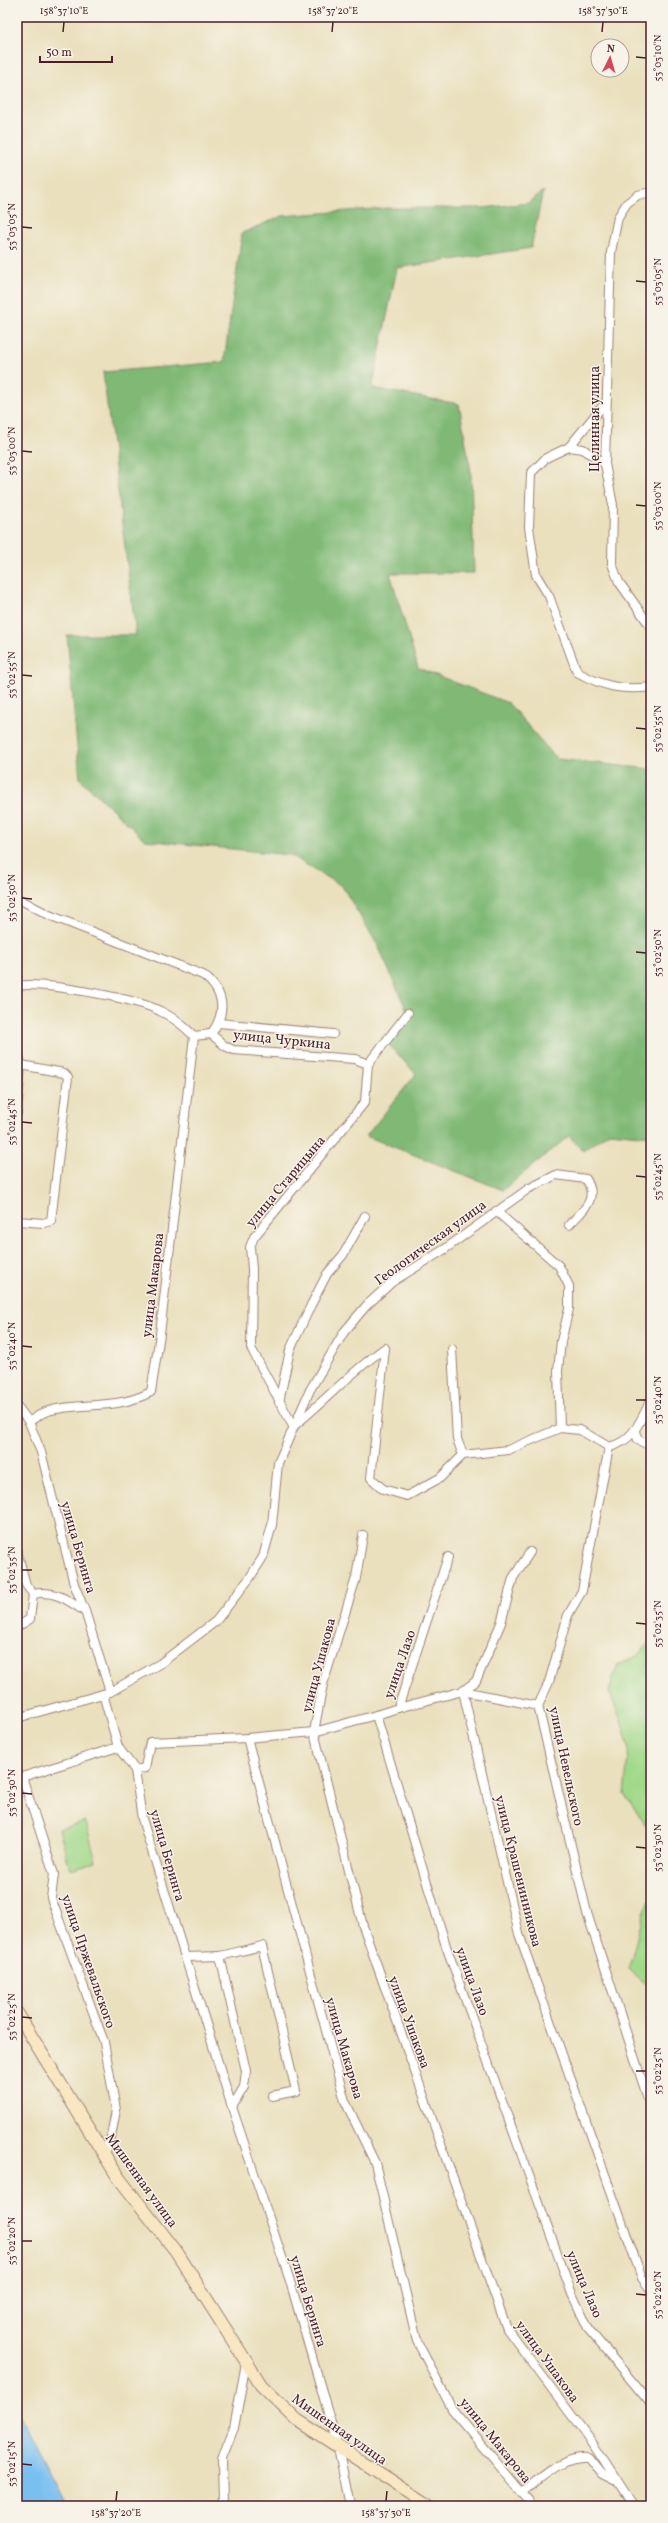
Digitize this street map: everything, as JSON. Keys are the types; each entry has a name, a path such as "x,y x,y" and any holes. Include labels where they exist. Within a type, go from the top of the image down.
{"main road":[{"name":"Мишенная улица","path":"17,2013 118,2177 176,2251 261,2385 284,2409 338,2447 430,2506"}],"street":[{"name":"Целинная улица","path":"651,192 638,195 627,202 618,217 611,252 605,464 613,505 612,564 619,582 651,627"},
{"path":"606,402 599,407 579,437 569,447 546,458 531,473 529,527 536,575 549,596 576,672 609,687 631,689 651,687"},
{"path":"569,447 583,449 596,455 605,464"},
{"path":"17,898 49,915 204,975 216,985 222,1007 219,1023 212,1034 194,1036 181,1024 159,1010 126,1000 46,986 17,986"},
{"path":"368,1064 408,1013"},
{"path":"219,1023 333,1034"},
{"name":"улица Чуркина","path":"212,1034 225,1046 233,1050 355,1059 368,1064"},
{"name":"улица Макарова","path":"29,1422 47,1411 112,1405 138,1398 151,1392 160,1334 194,1036"},
{"path":"17,1048 21,1065 17,1113"},
{"name":"улица Старицына","path":"292,1426 251,1348 252,1269 250,1248 254,1237 365,1102 368,1064"},
{"path":"17,1220 42,1223 52,1221 68,1077 64,1073 21,1065"},
{"name":"Геологическая улица","path":"17,1718 107,1693 161,1663 216,1622 249,1579 263,1557 272,1525 278,1463 292,1426 310,1390 344,1332 366,1306 392,1282 445,1249 528,1189 556,1175 586,1179 592,1188 592,1198 569,1225"},
{"path":"496,1211 559,1266 569,1286 569,1310 561,1341 558,1371 560,1428"},
{"path":"279,1402 290,1350 327,1274 343,1256 364,1216"},
{"path":"292,1426 324,1402 361,1365 385,1348 371,1478 383,1489 407,1496 440,1478 463,1455 508,1450 560,1428 580,1430 609,1447 621,1445 635,1431 651,1400"},
{"path":"452,1349 457,1439 463,1455"},
{"path":"17,1406 29,1422"},
{"name":"улица Беринга","path":"29,1422 41,1452 49,1489 74,1584 85,1611 107,1693 118,1747 135,1770 142,1819 187,1957 232,2107 290,2281 338,2447 350,2506"},
{"path":"635,1431 638,1440 651,1446"},
{"name":"улица Невельского","path":"609,1447 582,1591 568,1615 549,1682 538,1706 587,1913 651,2108"},
{"name":"улица Ушакова","path":"363,1535 356,1578 323,1684 314,1732 362,1926 507,2329 591,2441 633,2506"},
{"path":"17,1551 26,1585 33,1594 30,1619 17,1627"},
{"path":"398,1708 463,1691 476,1681 500,1623 513,1578 530,1552"},
{"name":"улица Лазо","path":"448,1557 398,1708 376,1715 446,1946 572,2294 589,2330 651,2404"},
{"name":"улица Беринга","path":"33,1594 44,1592 57,1594 85,1611"},
{"path":"463,1691 538,1706"},
{"name":"улица Крашенинникова","path":"463,1691 519,1934 642,2278 651,2290"},
{"path":"135,1770 145,1768 150,1742 247,1738 314,1732 376,1715"},
{"name":"улица Макарова","path":"247,1738 345,2101 375,2163 417,2341 452,2409 533,2506"},
{"name":"улица Пржевальского","path":"104,2155 111,2137 116,2110 104,2042 51,1898 54,1874 22,1777 118,1747"},
{"path":"187,1957 220,1956 262,1946 296,2091 272,2096"},
{"path":"220,1956 246,2070 244,2087 232,2107"},
{"path":"223,2506 222,2458 234,2428 246,2362"},
{"name":"улица Ушакова","path":"522,2492 564,2461 578,2458 589,2458 602,2474 616,2481"}],"green space":[{"path":"543,191 531,248 397,268 372,388 459,404 471,472 474,573 390,573 418,668 508,703 557,759 651,769 651,1136 609,1132 583,1151 569,1136 503,1190 366,1136 416,1074 386,1042 408,1013 378,946 342,886 290,855 145,840 80,779 67,635 136,635 103,372 224,362 242,233 282,216 386,208 482,208 528,203"},
{"path":"651,1640 651,1832 624,1795 629,1747 620,1717 609,1692 617,1666 639,1655"},
{"path":"86,1822 96,1862 70,1869 59,1829"},
{"path":"651,1897 651,1989 628,1969 641,1924"}],"water":[{"path":"17,2410 67,2506 17,2506"}]}
